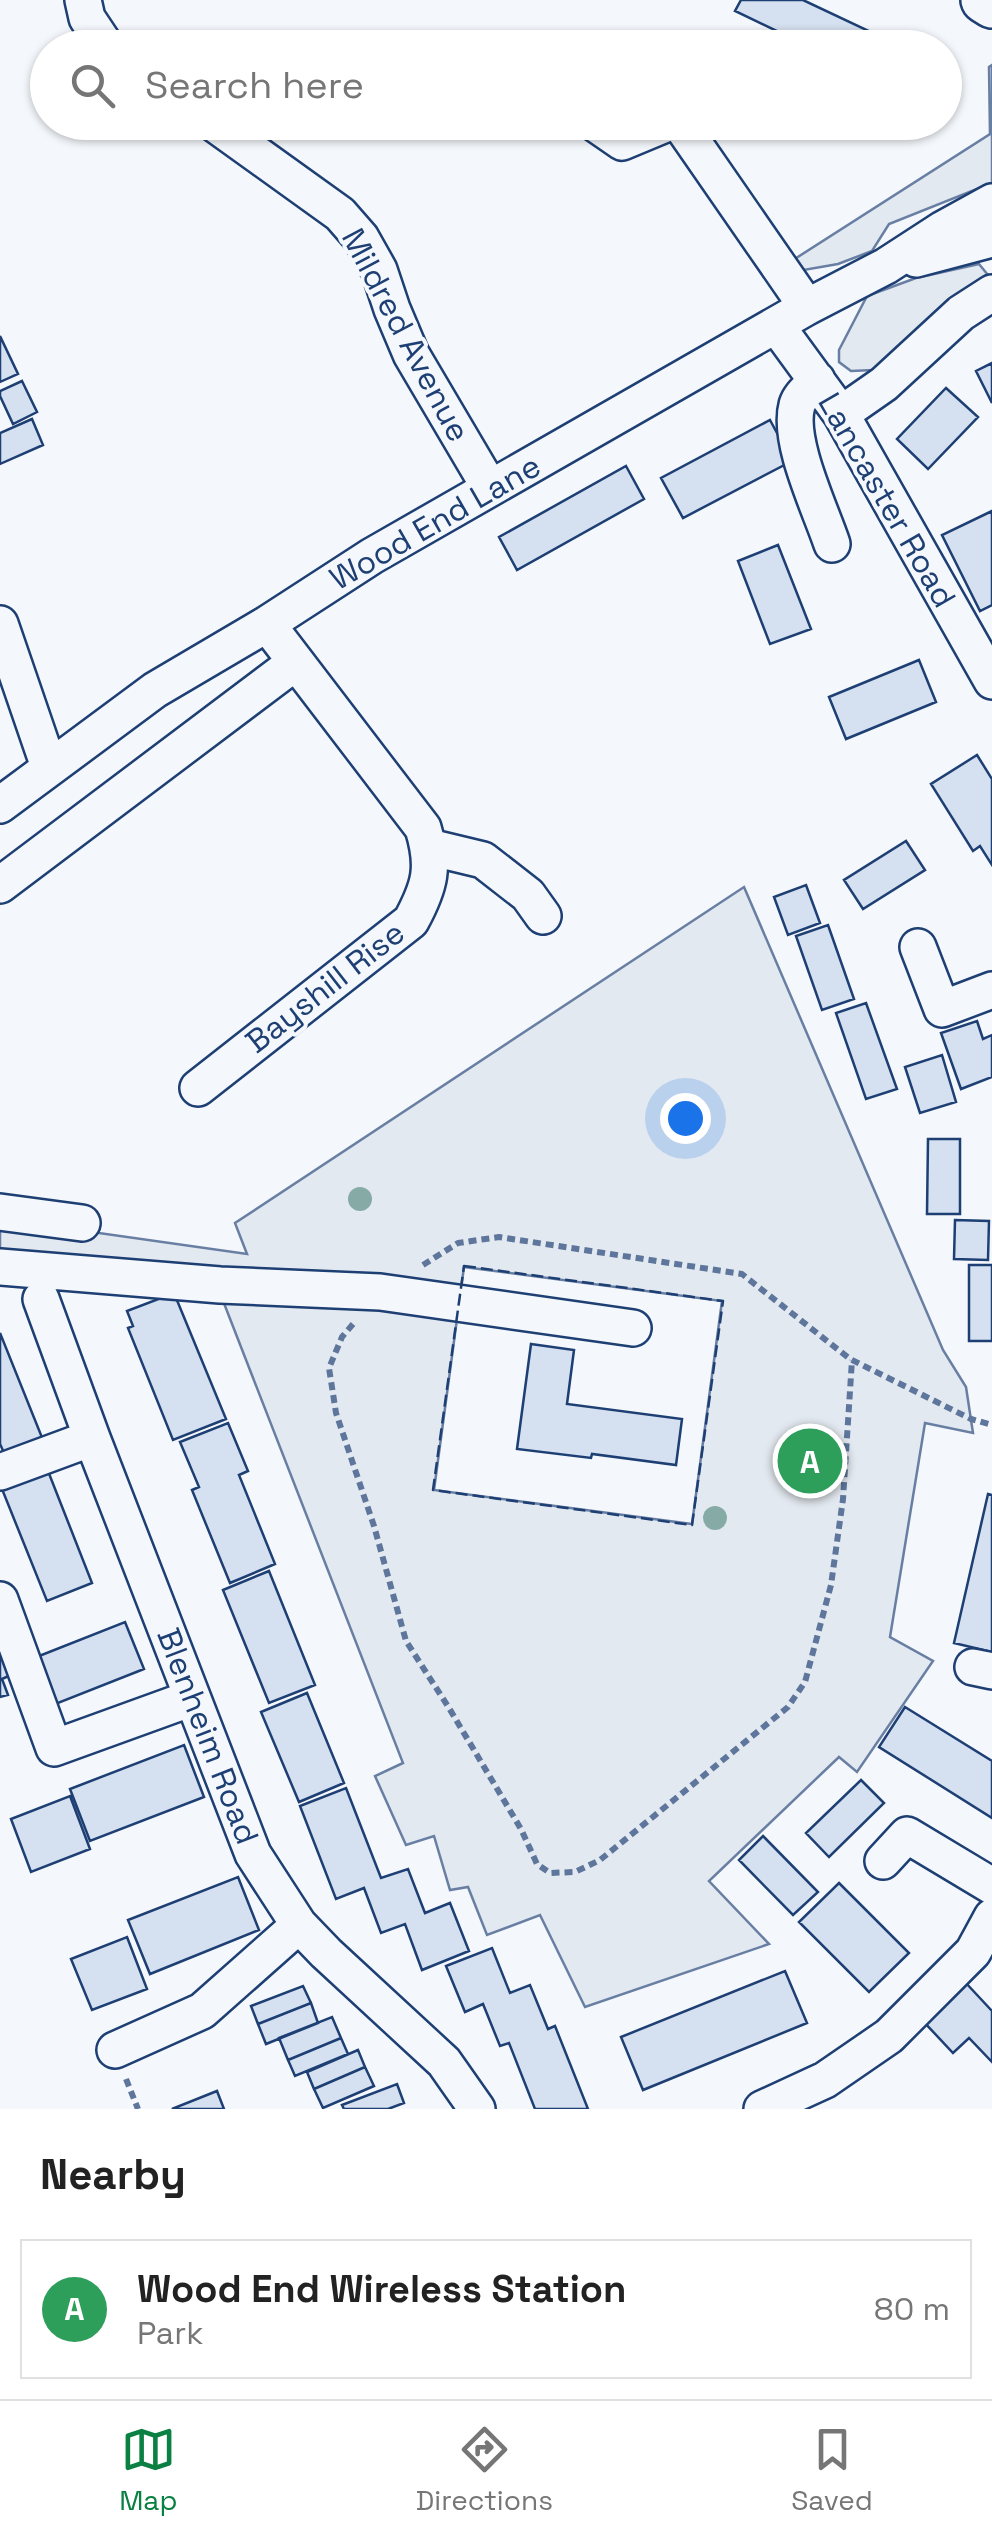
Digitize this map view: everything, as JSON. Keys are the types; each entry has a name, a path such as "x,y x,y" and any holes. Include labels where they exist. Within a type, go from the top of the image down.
{"main road":[{"path":"984,0 992,5"}],"street":[{"path":"83,0 95,30"},
{"name":"Mildred Avenue","path":"237,140 340,214 362,238 379,270 411,354 490,488"},
{"path":"691,140 807,307"},
{"name":"Wood End Lane","path":"0,805 155,690 372,556 807,307 886,266 992,202"},
{"name":"Wood End Lane","path":"886,266 992,239"},
{"path":"841,414 884,384 961,313 992,293"},
{"name":"Lancaster Road","path":"776,325 841,414 980,633 992,681"},
{"path":"817,380 798,400 794,426 832,544"},
{"path":"0,624 49,766"},
{"path":"267,624 423,828 429,846 482,860 528,896 543,916"},
{"path":"0,885 296,662"},
{"name":"Bayshill Rise","path":"198,1088 411,921 431,872 429,846"},
{"path":"918,948 942,1009 992,990"},
{"path":"0,1212 82,1223"},
{"path":"0,1267 380,1292 633,1328"},
{"name":"Blenheim Road","path":"41,1298 253,1854 299,1925 444,2062 476,2109"},
{"path":"0,1472 92,1438"},
{"path":"0,1600 54,1748 192,1698"},
{"path":"883,1860 906,1835 992,1886"},
{"path":"762,2109 825,2080 889,2036 973,1952 992,1918"},
{"path":"115,2050 202,2011 299,1925"}],"path":[{"path":"852,1360 843,1499 830,1585 805,1682 788,1707 600,1860 574,1872 550,1873 537,1864 521,1829 406,1641 374,1526 336,1413 329,1368 342,1337 380,1292 458,1243 499,1237 742,1274 852,1360 971,1419 992,1425"}],"shaded area":[{"path":"992,65 992,183 889,224 872,251 838,264 798,271 790,262 990,134"},
{"path":"979,264 992,280 874,370 851,371 839,362 839,350 867,296 916,278"},
{"path":"744,887 943,1350 966,1387 973,1433 925,1423 890,1637 933,1661 857,1772 839,1757 709,1881 769,1944 585,2007 540,1915 487,1935 468,1887 450,1890 434,1836 406,1845 375,1776 403,1763 220,1293 0,1282 0,1219 247,1254 235,1223","holes":["464,1267 722,1301 692,1524 434,1490"]}],"building":[{"path":"741,0 803,0 867,30 775,30 735,11"},
{"path":"0,336 18,374 0,382"},
{"path":"992,363 992,403 976,371"},
{"path":"22,381 37,412 13,424 0,391"},
{"path":"946,388 978,417 928,469 897,439"},
{"path":"32,419 43,445 0,464 0,433"},
{"path":"770,420 792,461 683,518 661,478"},
{"path":"626,466 644,499 517,570 499,537"},
{"path":"992,511 992,605 980,611 942,535"},
{"path":"778,545 811,629 770,644 738,561"},
{"path":"919,660 936,702 846,739 829,697"},
{"path":"977,755 992,779 992,865 980,846 973,851 931,784"},
{"path":"906,841 925,870 863,909 844,880"},
{"path":"806,885 820,923 788,935 774,897"},
{"path":"828,925 854,999 822,1010 796,936"},
{"path":"866,1003 897,1089 866,1099 836,1013"},
{"path":"977,1021 983,1039 992,1035 992,1077 961,1089 941,1033"},
{"path":"942,1055 956,1102 920,1113 905,1067"},
{"path":"928,1139 960,1139 960,1214 927,1214"},
{"path":"955,1220 989,1221 988,1260 954,1259"},
{"path":"969,1265 992,1265 992,1341 969,1341"},
{"path":"174,1293 226,1419 173,1440 128,1328 133,1326 127,1311"},
{"path":"0,1333 43,1440 5,1455 0,1444"},
{"path":"531,1344 574,1350 567,1404 682,1419 676,1465 517,1449"},
{"path":"228,1423 248,1471 239,1475 275,1564 230,1583 192,1490 199,1487 180,1442"},
{"path":"48,1471 92,1583 47,1601 2,1489"},
{"path":"988,1494 992,1495 992,1652 954,1643"},
{"path":"269,1571 315,1685 269,1703 223,1590"},
{"path":"125,1622 144,1669 53,1705 34,1658"},
{"path":"0,1641 13,1674 2,1679 8,1695 0,1697"},
{"path":"307,1693 344,1783 299,1802 261,1712"},
{"path":"905,1707 992,1761 992,1818 879,1747"},
{"path":"184,1745 204,1797 90,1841 70,1789"},
{"path":"861,1780 884,1803 829,1857 806,1833"},
{"path":"346,1788 381,1878 408,1869 425,1913 450,1903 469,1951 422,1970 405,1924 381,1933 364,1888 336,1899 300,1806"},
{"path":"70,1796 90,1849 31,1872 11,1819"},
{"path":"763,1836 818,1892 793,1915 739,1860"},
{"path":"238,1877 259,1930 150,1974 128,1920"},
{"path":"839,1883 909,1953 869,1992 799,1922"},
{"path":"127,1937 147,1989 92,2010 71,1959"},
{"path":"492,1948 510,1993 530,1985 548,2029 555,2026 588,2109 535,2109 509,2043 500,2046 483,2004 465,2012 446,1966"},
{"path":"785,1971 807,2023 643,2090 621,2037"},
{"path":"965,1982 992,2011 992,2062 969,2038 953,2053 923,2021"},
{"path":"303,1986 311,2003 258,2024 251,2006"},
{"path":"311,2003 318,2023 266,2044 258,2024"},
{"path":"332,2017 341,2038 288,2060 279,2038"},
{"path":"341,2038 348,2054 295,2076 288,2060"},
{"path":"358,2050 365,2067 314,2089 307,2072"},
{"path":"365,2067 374,2086 323,2108 314,2089"},
{"path":"397,2084 404,2103 388,2109 344,2109 342,2105"},
{"path":"217,2091 224,2109 172,2109"}],"fence":[{"path":"464,1266 723,1301 692,1525 433,1490 464,1266"}],"place":[{"name":"Wood End Wireless Station","path":"810,1461"}]}
